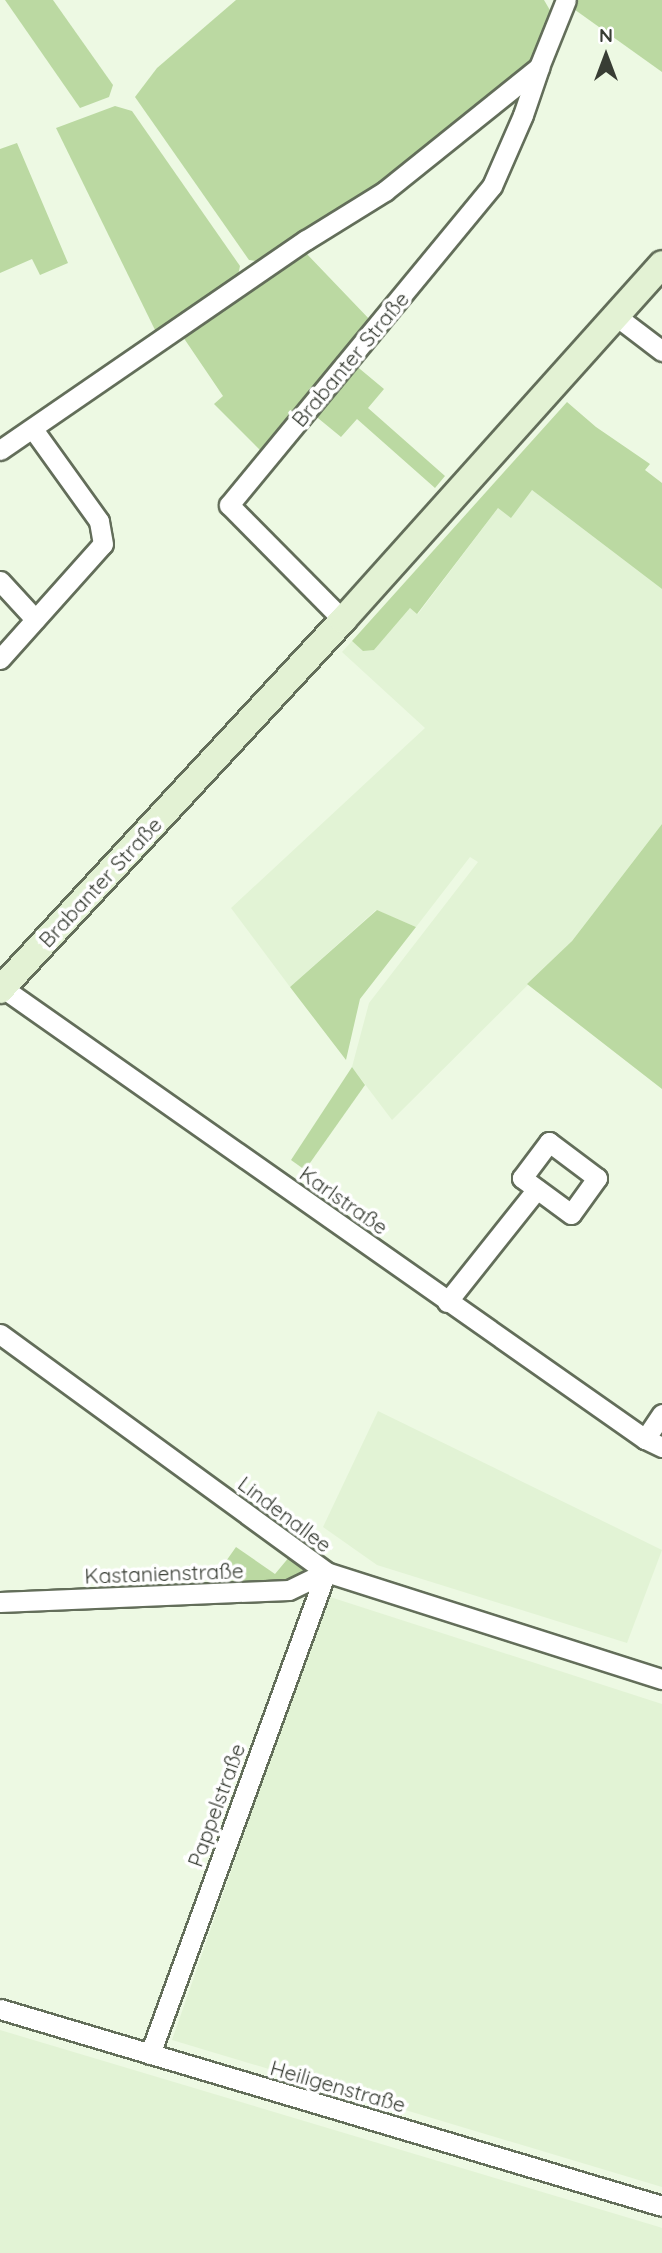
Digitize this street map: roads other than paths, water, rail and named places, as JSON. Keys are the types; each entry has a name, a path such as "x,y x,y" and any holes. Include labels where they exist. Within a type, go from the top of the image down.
{"main road":[{"name":"Brabanter Straße","path":"1,988 342,620 662,264"}],"street":[{"name":"Brabanter Straße","path":"342,620 229,505 492,186 523,115 566,0"},
{"name":"Brabanter Straße","path":"0,450 148,347 385,191 539,67"},
{"path":"616,316 662,351"},
{"path":"0,659 103,544 99,521 33,429"},
{"path":"0,581 35,619"},
{"name":"Karlstraße","path":"1,988 447,1302 653,1443"},
{"path":"447,1302 537,1189"},
{"name":"Lindenallee","path":"0,1334 326,1572 662,1679"},
{"path":"653,1443 662,1414"},
{"name":"Kastanienstraße","path":"0,1602 289,1590 326,1572"},
{"name":"Pappelstraße","path":"150,2054 326,1572"},
{"name":"Heiligenstraße","path":"0,2009 662,2206"}]}
